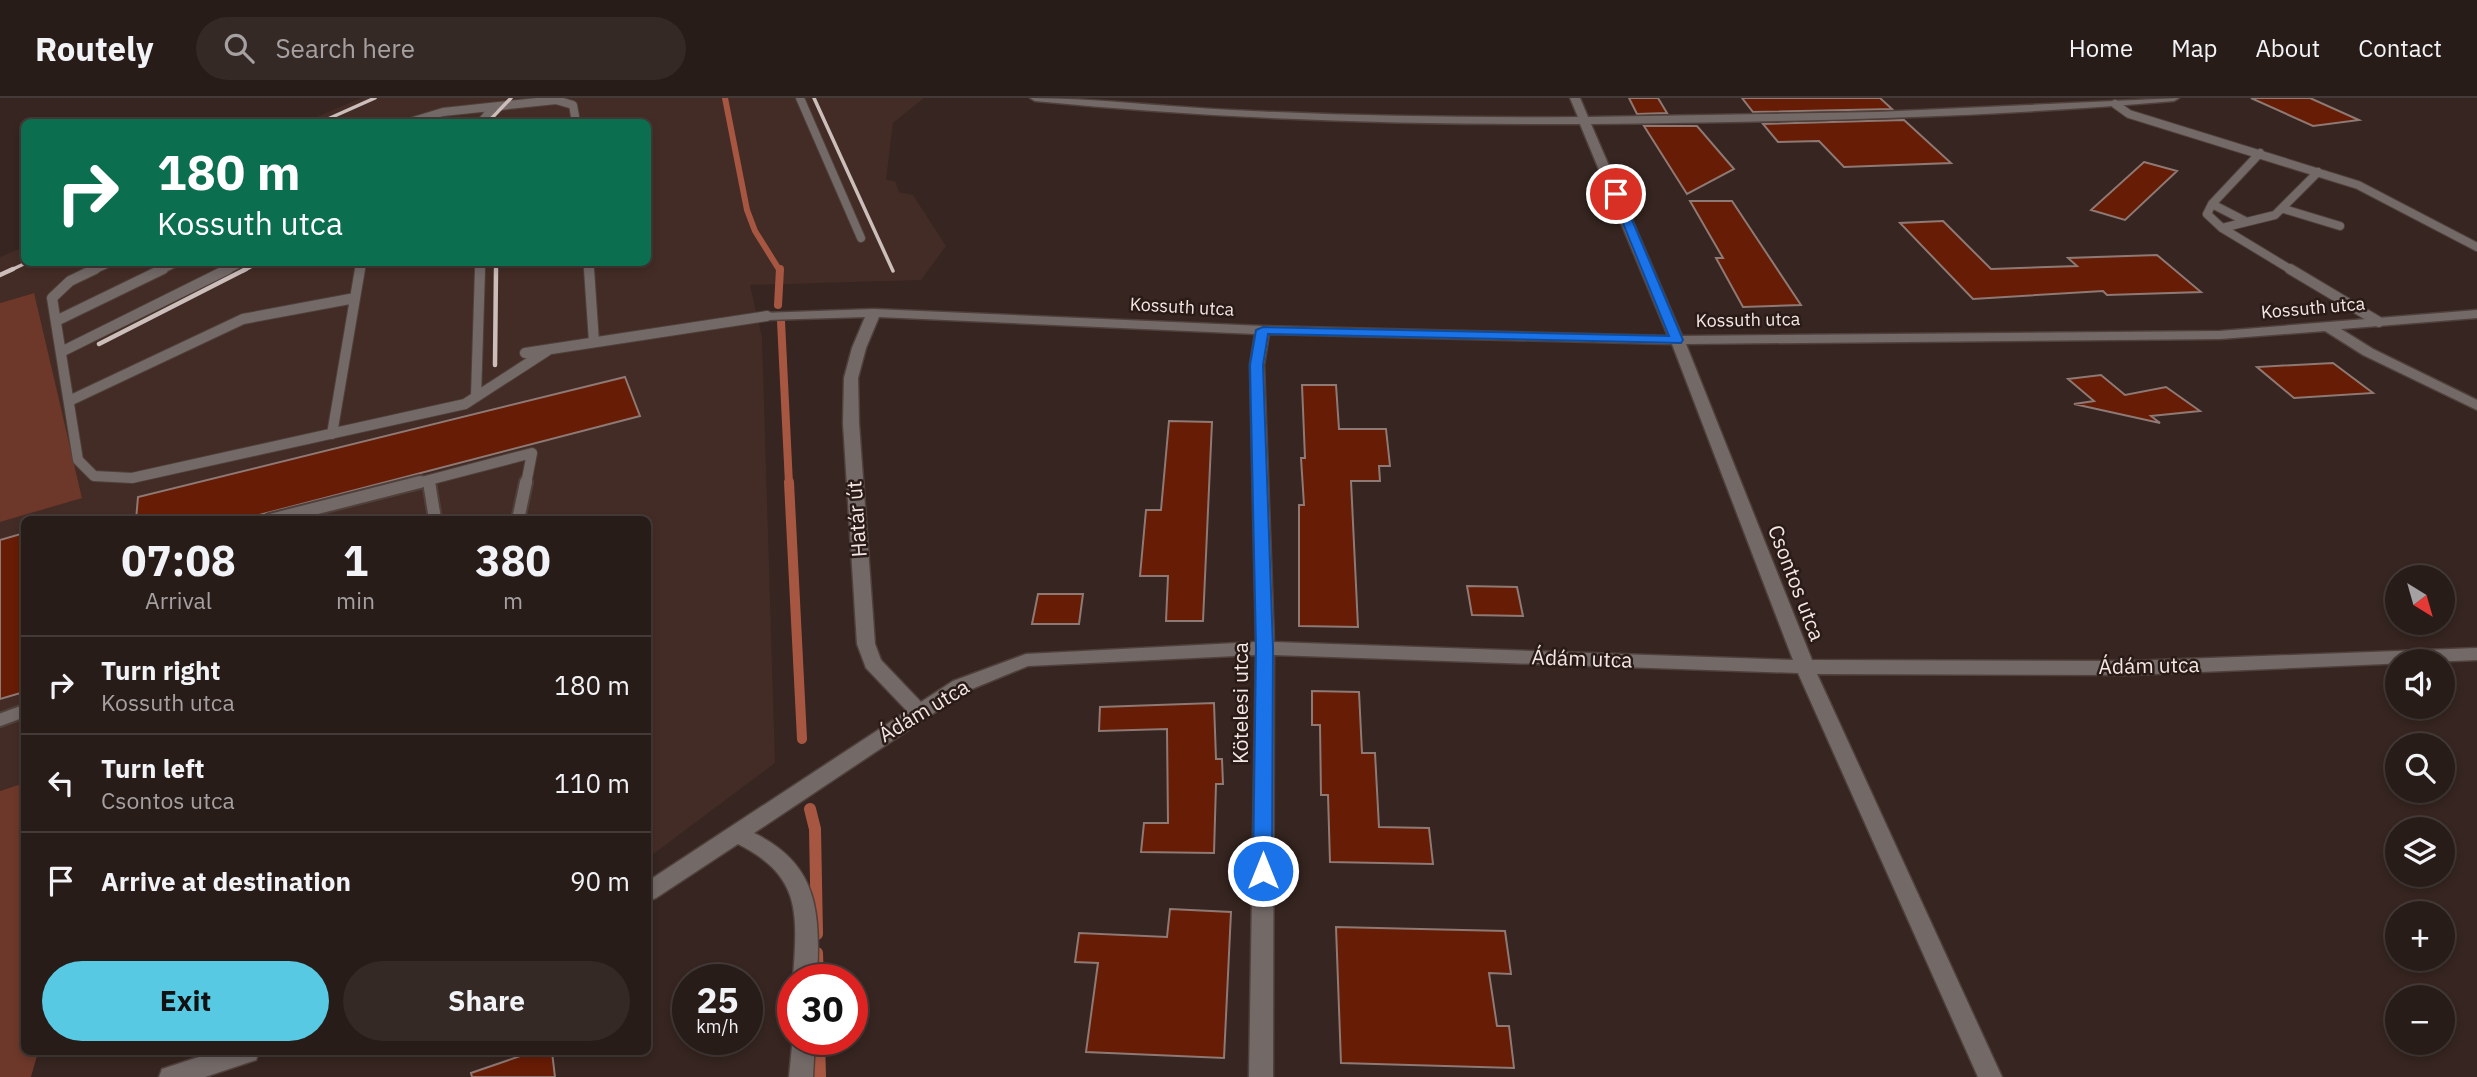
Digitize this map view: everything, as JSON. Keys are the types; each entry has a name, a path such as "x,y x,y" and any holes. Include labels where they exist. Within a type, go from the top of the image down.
{"street":[{"path":"1035,98 1102,105 1320,117 1586,121 1971,113 2174,98"},
{"name":"Csontos utca","path":"1575,98 1677,340 1805,667 1990,1077"},
{"name":"Kossuth utca","path":"767,316 874,313 1263,330 1677,340 2220,335 2477,314"},
{"name":"Határ út","path":"874,313 859,348 851,378 850,423 866,644 873,663 918,711"},
{"path":"2327,326 2368,352 2477,406"},
{"name":"Kötelesi utca","path":"1261,1077 1265,648 1257,365 1263,330"},
{"name":"Ádám utca","path":"651,890 918,711 960,686 1026,660 1265,648 1805,667 2131,668 2477,654"},
{"path":"738,834 777,856 798,881 807,940 806,964"},
{"path":"171,1077 238,1055"},
{"path":"802,1077 803,1055"}],"lane":[{"path":"800,98 861,238"},
{"path":"419,119 430,115 540,100 570,104 575,108 576,119"},
{"path":"2115,104 2129,114 2260,153 2370,190 2477,247"},
{"path":"484,119 494,107"},
{"path":"2260,153 2212,204 2207,214 2222,228 2379,322"},
{"path":"2222,228 2276,215 2318,173"},
{"path":"2212,204 2245,221"},
{"path":"2284,209 2340,226"},
{"path":"103,266 56,291 52,298 78,460 85,471 102,478 127,478 168,472 466,404 550,349"},
{"path":"56,321 169,266"},
{"path":"61,352 234,266"},
{"path":"332,434 360,266"},
{"path":"476,397 480,266"},
{"path":"588,266 594,342"},
{"path":"69,401 243,319 355,298"},
{"path":"525,353 767,316"},
{"path":"286,516 532,453 519,516"},
{"path":"429,480 435,516"},
{"path":"0,720 21,712"}],"shaded area":[{"path":"361,98 924,98 893,123 886,180 895,181 899,192 913,195 946,246 921,280 750,285 762,337 775,763 651,856 651,516 21,516 21,784 0,791 0,522 82,497 33,293 0,303 0,257 21,248 21,266 651,266 651,119 312,119"},
{"path":"34,293 82,498 0,522 0,303"},
{"path":"21,784 21,1055 37,1055 31,1077 0,1077 0,791"}],"building":[{"path":"1629,98 1658,98 1667,113 1637,114"},
{"path":"1742,98 1880,98 1892,109 1753,112"},
{"path":"2251,98 2310,98 2359,120 2313,126"},
{"path":"1904,120 1951,163 1844,167 1819,141 1778,142 1763,124"},
{"path":"1644,126 1697,126 1734,169 1687,194"},
{"path":"2144,162 2177,171 2125,220 2091,210"},
{"path":"1690,201 1732,201 1801,305 1743,307 1716,258 1723,258"},
{"path":"1943,221 1991,269 2077,266 2068,258 2157,255 2201,292 2107,295 2103,291 1973,299 1900,223"},
{"path":"2333,363 2373,393 2294,398 2257,367"},
{"path":"2101,375 2125,395 2166,387 2200,411 2151,416 2160,423 2074,404 2094,401 2068,379"},
{"path":"625,377 640,416 255,516 136,516 138,497"},
{"path":"1302,385 1336,385 1339,429 1386,429 1390,466 1379,466 1380,481 1351,481 1358,627 1299,626 1299,505 1304,505 1301,458 1305,458"},
{"path":"1169,421 1212,422 1203,621 1166,621 1168,576 1140,576 1146,510 1161,510"},
{"path":"21,534 21,693 0,699 0,540"},
{"path":"1467,586 1517,587 1523,616 1472,615"},
{"path":"1038,594 1083,594 1079,624 1032,624"},
{"path":"1312,691 1359,692 1362,753 1375,753 1379,827 1429,828 1433,864 1330,862 1328,795 1321,795 1320,725 1312,725"},
{"path":"1214,703 1216,759 1222,759 1223,784 1216,784 1214,853 1141,852 1144,823 1168,823 1167,729 1099,731 1100,707"},
{"path":"1170,909 1231,912 1224,1058 1086,1052 1098,963 1075,962 1079,933 1167,937"},
{"path":"1336,927 1505,931 1511,974 1489,973 1497,1026 1509,1026 1514,1068 1341,1063"},
{"path":"523,1055 552,1055 555,1077 472,1077 471,1073"}],"waterway":[{"path":"725,98 747,210 755,231 780,271"},
{"path":"778,305 780,271"},
{"path":"781,321 789,484"},
{"path":"789,482 802,739"},
{"path":"810,809 815,829 817,934"},
{"path":"817,953 817,964"},
{"path":"819,1055 820,1077"}],"railway":[{"path":"328,119 375,98"},
{"path":"491,119 511,98"},
{"path":"814,98 893,271"},
{"path":"9,271 21,265"},
{"path":"243,271 252,266"},
{"path":"0,275 13,269"},
{"path":"99,344 246,269"},
{"path":"495,365 496,269"}],"route":[{"path":"1263,871 1265,648 1257,365 1263,330 1677,340 1616,194"}]}
